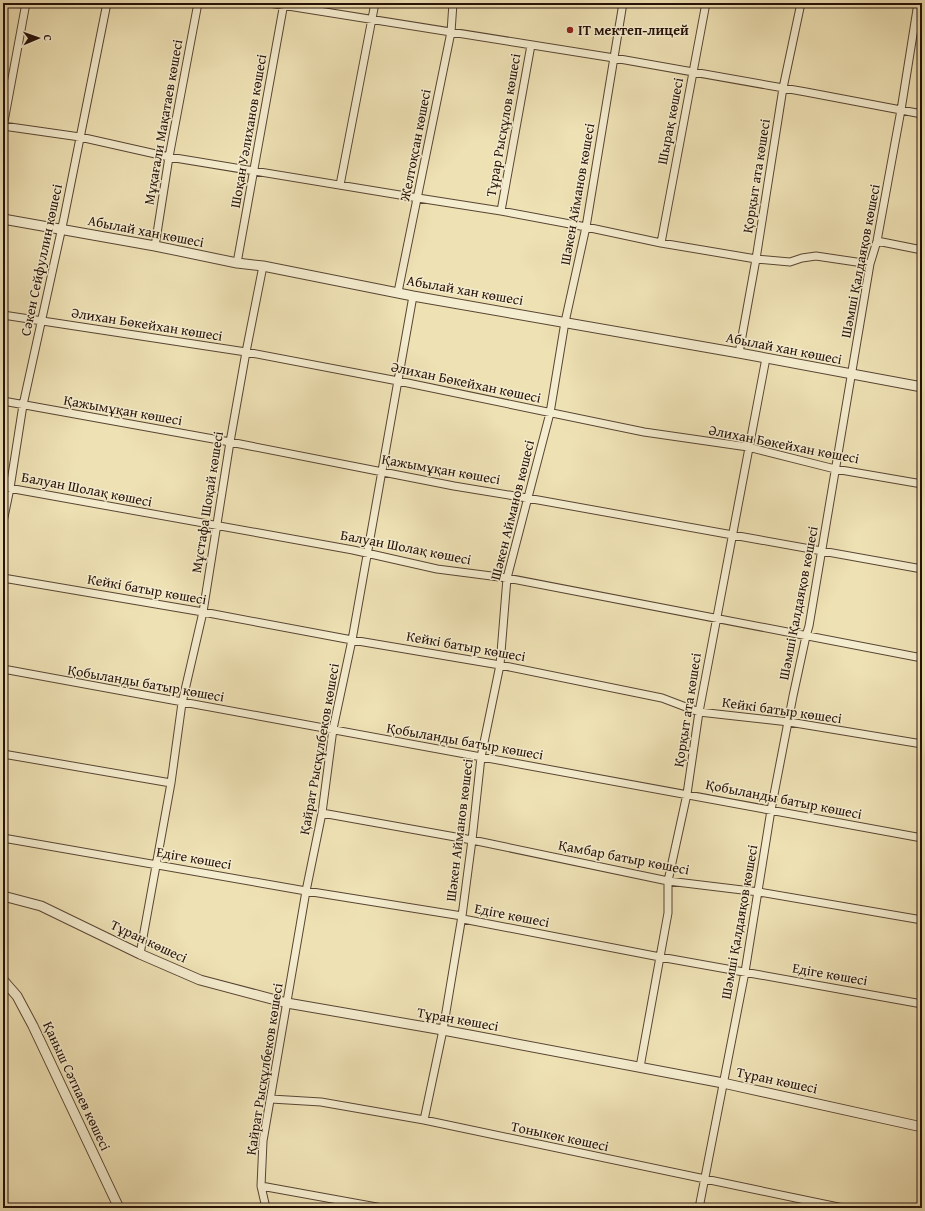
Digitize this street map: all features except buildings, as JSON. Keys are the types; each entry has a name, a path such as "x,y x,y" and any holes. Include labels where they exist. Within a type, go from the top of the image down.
{"street":[{"path":"26,3 3,126 80,137 169,157 500,210 661,243 756,259 790,262 816,256 870,264"},
{"name":"Сәкен Сейфуллин көшесі","path":"3,522 7,487 23,405 61,230 107,3"},
{"name":"Мұқағали Мақатаев көшесі","path":"155,246 169,157 198,3"},
{"path":"269,3 284,4 372,20 614,58 922,114"},
{"path":"340,185 375,3"},
{"name":"Желтоқсан көшесі","path":"398,292 451,32 453,3"},
{"name":"Шәкен Айманов көшесі","path":"424,1120 443,1030 462,916 481,758 500,665 507,578 550,413 565,322 586,227 623,3"},
{"name":"Шырақ көшесі","path":"661,243 706,3"},
{"name":"Қорқыт ата көшесі","path":"738,353 756,259 783,88 801,3"},
{"name":"Шәмші Қалдаяқов көшесі","path":"699,1208 745,972 771,810 809,626 870,264 877,241 901,110 918,3"},
{"name":"Шоқан Уәлиханов көшесі","path":"237,263 284,4"},
{"name":"Тұрар Рысқұлов көшесі","path":"500,210 531,44"},
{"name":"Абылай хан көшесі","path":"3,219 155,246 237,263 263,266 413,296 922,387"},
{"path":"877,241 922,250"},
{"name":"Мұстафа Шоқай көшесі","path":"140,954 171,783 182,703 203,612 230,442 263,266"},
{"name":"Қайрат Рысқұлбеков көшесі","path":"266,1208 261,1186 263,1141 306,891 322,813 333,729 352,640 413,296"},
{"name":"Әлихан Бөкейхан көшесі","path":"3,315 41,322 246,352 644,432 748,447 835,468 922,484"},
{"name":"Қорқыт ата көшесі","path":"640,1068 668,913 668,881 687,794 699,712 766,358"},
{"name":"Қажымұқан көшесі","path":"3,401 230,442 454,486 822,550 922,570"},
{"name":"Балуан Шолақ көшесі","path":"7,487 367,553 437,569 507,578 922,658"},
{"name":"Кейкі батыр көшесі","path":"3,578 500,665 662,698 699,712 789,722 922,744"},
{"name":"Қобыланды батыр көшесі","path":"3,669 922,838"},
{"path":"3,754 171,783"},
{"name":"Қамбар батыр көшесі","path":"322,813 472,840 668,881 759,892 922,920"},
{"name":"Едіге көшесі","path":"3,838 306,891 462,916 463,919 660,957 922,1004"},
{"name":"Тұран көшесі","path":"3,896 41,906 140,954 200,980 287,1003 443,1030 723,1083 922,1127"},
{"name":"Қаныш Сәтпаев көшесі","path":"3,980 16,996 33,1026 119,1208"},
{"name":"Тоныкөк көшесі","path":"271,1098 321,1102 424,1120 843,1208"},
{"path":"261,1186 382,1208"}],"place":[{"name":"IT мектеп-лицей","path":"570,30"}]}
